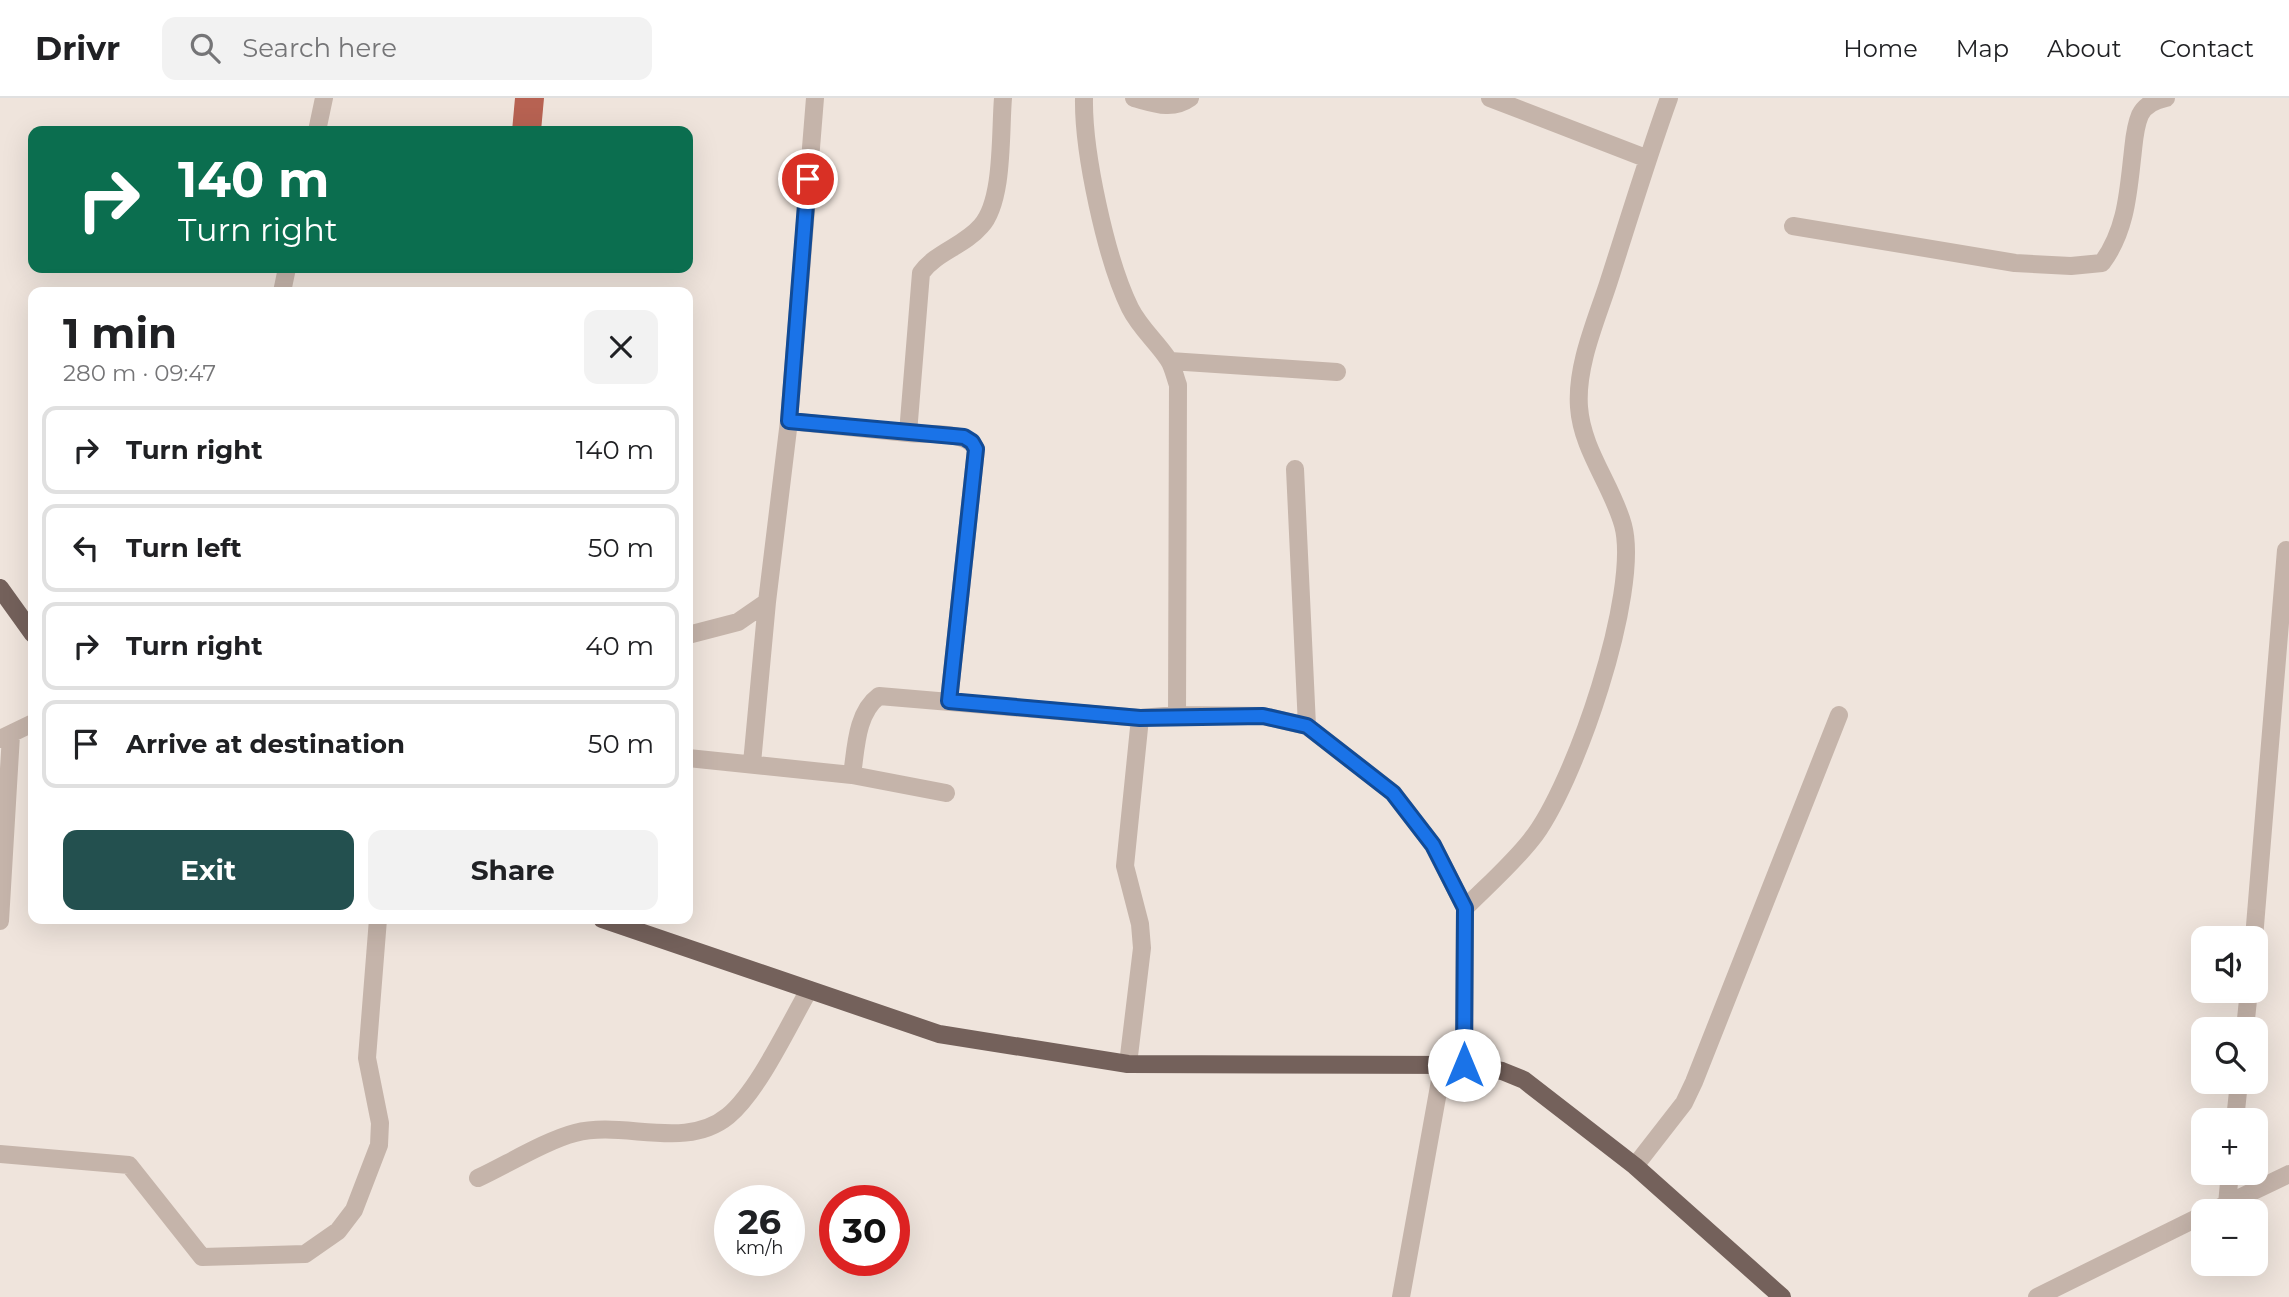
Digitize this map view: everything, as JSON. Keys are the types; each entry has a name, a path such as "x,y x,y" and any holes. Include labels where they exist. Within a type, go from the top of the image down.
{"main road":[{"path":"0,588 28,627"},
{"path":"617,924 939,1034 1128,1064 1443,1064 1502,1071 1524,1080 1636,1166 1782,1297"}],"street":[{"path":"318,126 324,98"},
{"path":"752,763 767,602 789,421 815,98"},
{"path":"908,433 921,274 928,263 982,225 993,204 1003,98"},
{"path":"1084,98 1087,149 1115,269 1130,308 1147,336 1170,361 1178,385 1177,715"},
{"path":"1134,98 1165,106 1181,104 1189,98"},
{"path":"1490,98 1647,159"},
{"path":"1465,908 1532,839 1561,792 1590,713 1621,605 1626,563 1623,526 1587,440 1579,406 1588,347 1669,98"},
{"path":"1793,226 2015,263 2071,267 2102,263 2116,244 2128,202 2135,131 2141,113 2154,101 2166,98"},
{"path":"1170,361 1337,372"},
{"path":"789,421 964,437 972,442 976,449 949,701"},
{"path":"1295,469 1307,726"},
{"path":"2255,926 2286,550"},
{"path":"693,634 738,622 767,602"},
{"path":"852,775 861,724 869,704 879,696 1140,718 1177,715 1263,716 1307,726 1393,793 1433,845 1465,908 1464,1065"},
{"path":"1636,1166 1684,1103 1695,1082 1839,715"},
{"path":"1128,1064 1142,948 1140,924 1125,866 1140,718"},
{"path":"0,922 6,737 28,726"},
{"path":"693,758 852,775 946,793"},
{"path":"0,1154 129,1164 202,1257 305,1254 338,1231 354,1210 379,1145 380,1123 367,1058 378,924"},
{"path":"478,1178 575,1133 678,1133 706,1129 727,1117 746,1098 809,990"},
{"path":"1401,1297 1443,1064"},
{"path":"2237,1199 2289,1174"},
{"path":"2037,1297 2191,1222"}],"building":[{"path":"515,98 544,98 541,126 512,126"}],"route":[{"path":"808,179 789,421 964,437 972,442 976,449 949,701 1140,718 1177,715 1263,716 1307,726 1393,793 1433,845 1465,908 1464,1065"}]}
